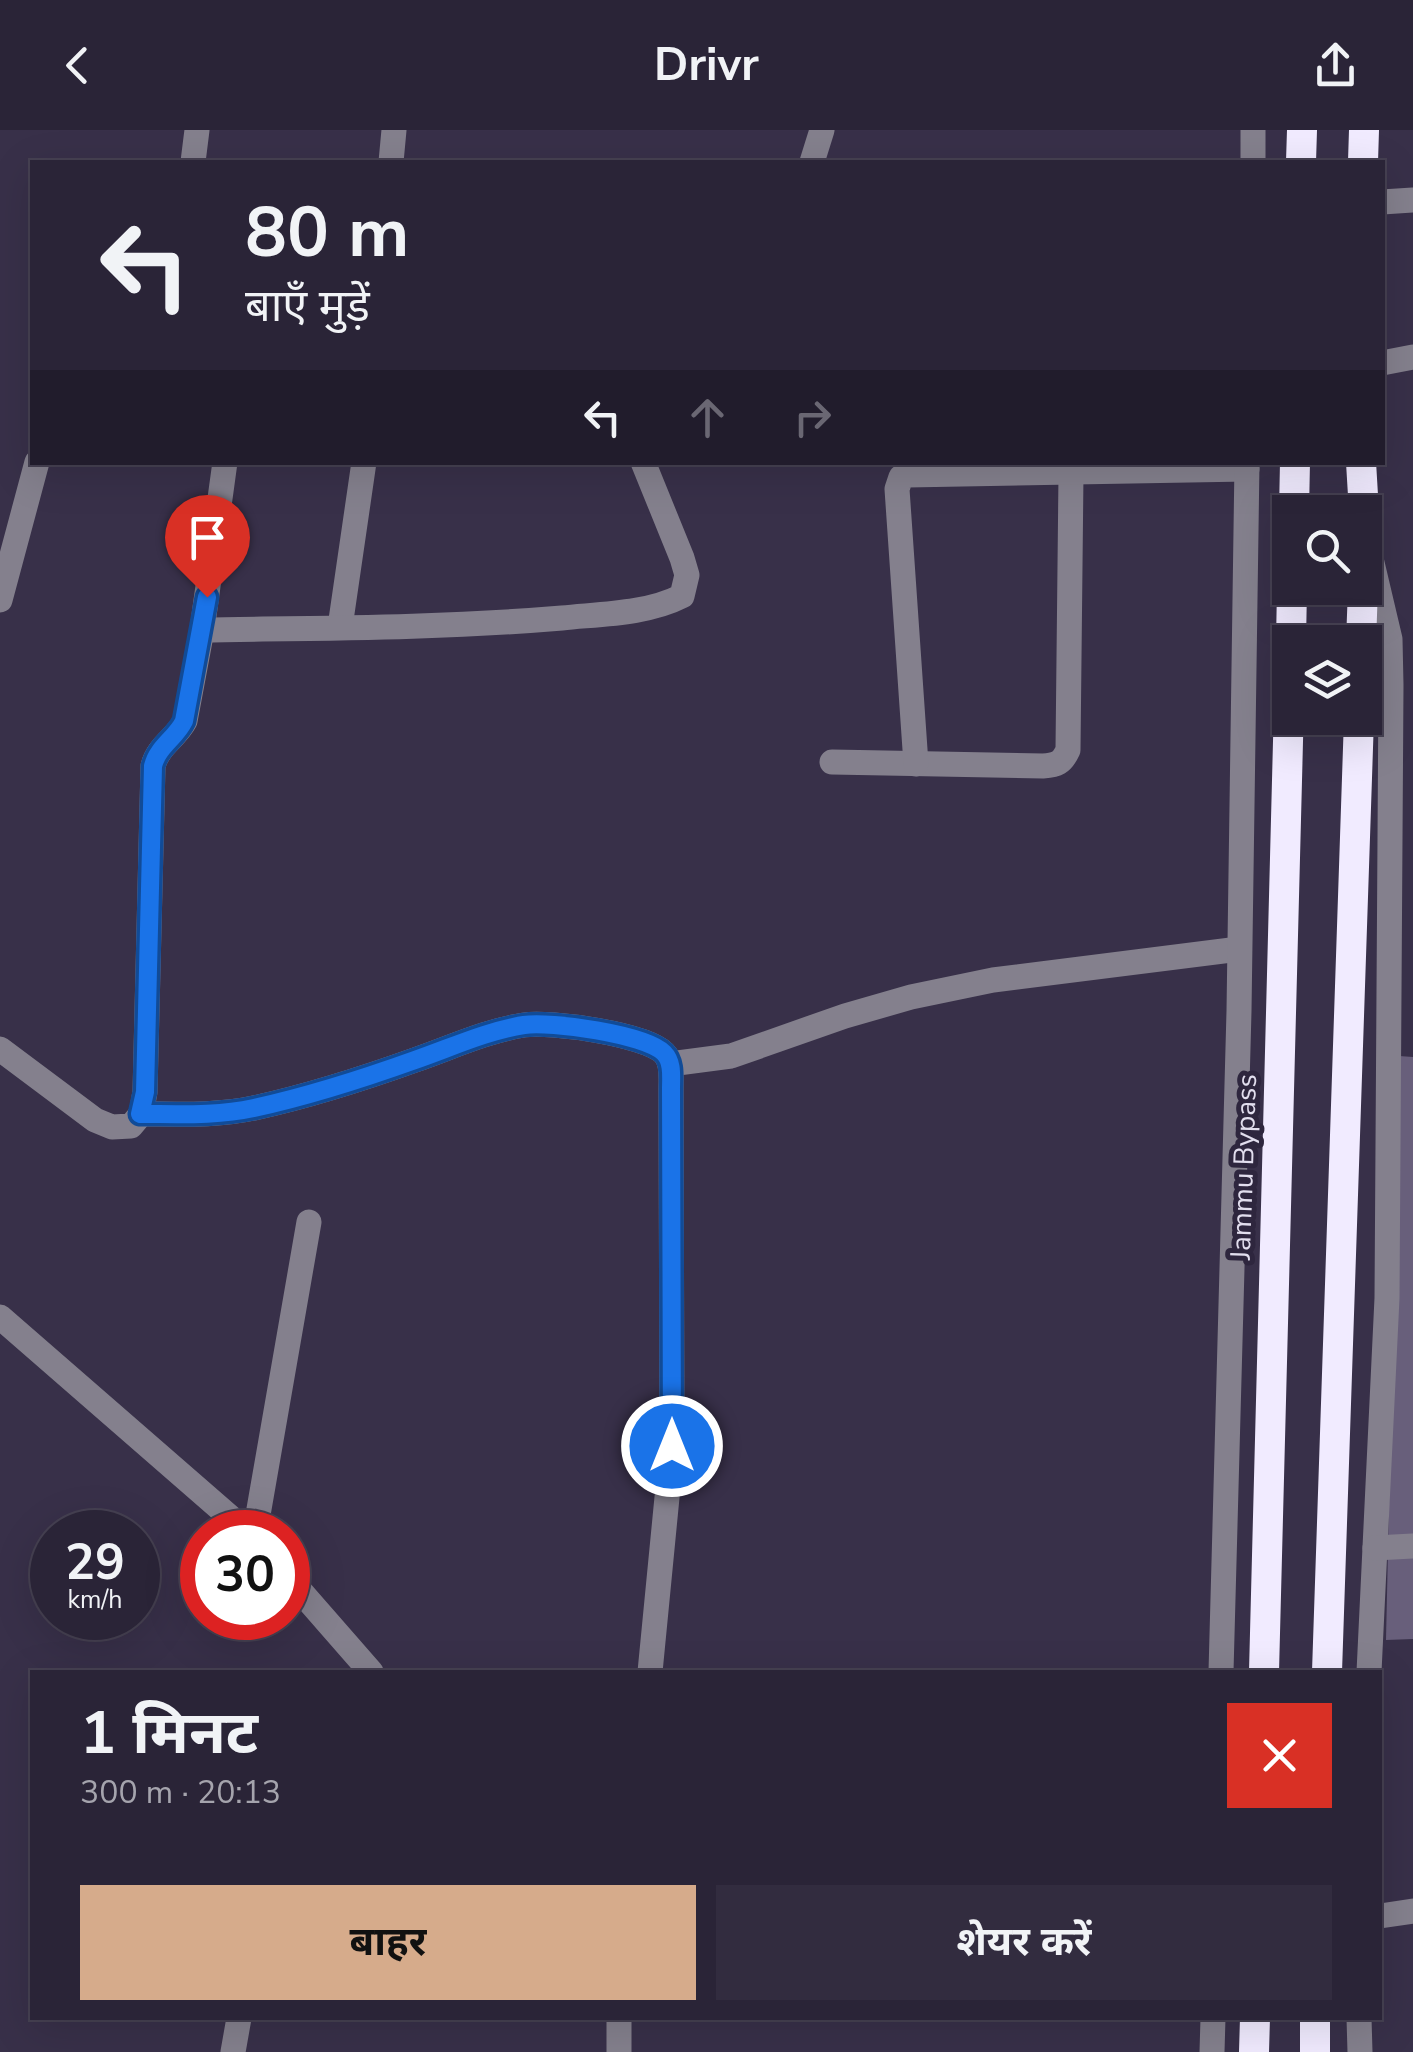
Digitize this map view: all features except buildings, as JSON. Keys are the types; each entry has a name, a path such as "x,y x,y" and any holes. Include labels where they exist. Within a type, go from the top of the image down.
{"highway":[{"path":"1301,160 1302,130"},
{"path":"1363,160 1364,130"},
{"path":"1294,495 1295,465"},
{"path":"1361,465 1363,495"},
{"name":"Jammu Bypass","path":"1264,1670 1288,735"},
{"path":"1327,1670 1357,735"},
{"path":"1254,2052 1255,2020"},
{"path":"1315,2052 1316,2020"}],"street":[{"path":"193,160 197,130"},
{"path":"391,160 394,130"},
{"path":"813,160 822,130"},
{"path":"1253,130 1253,160"},
{"path":"1385,202 1413,200"},
{"path":"1385,363 1413,358"},
{"path":"0,600 36,465"},
{"path":"0,1050 96,1120 112,1127 131,1126 140,1114 145,1092 153,766 160,749 184,721 202,630 225,465"},
{"path":"340,628 364,465"},
{"path":"202,630 485,624 596,615 671,602 682,596 687,576 644,465"},
{"path":"916,764 898,483 907,474 1070,474 1247,466 1222,1670"},
{"path":"832,762 1043,766 1063,760 1068,750 1070,474"},
{"path":"1369,1670 1401,1087 1390,639 1382,605"},
{"path":"670,1064 732,1056 845,1016 976,984 1238,949"},
{"path":"140,1114 216,1114 252,1108 352,1083 526,1024 561,1024 606,1033 663,1052 670,1064 672,1446 650,1670"},
{"path":"259,1510 309,1222"},
{"path":"0,1318 222,1510"},
{"path":"1375,1548 1413,1546"},
{"path":"310,1602 369,1670"},
{"path":"1382,1916 1413,1911"},
{"path":"233,2052 240,2020"},
{"path":"619,2020 619,2052"},
{"path":"1212,2052 1213,2020"},
{"path":"1360,2020 1360,2052"}],"route":[{"path":"207,597 184,721 160,749 153,766 145,1092 140,1114 216,1114 252,1108 352,1083 526,1024 561,1024 606,1033 663,1052 670,1064 671,1089 672,1446"}]}
